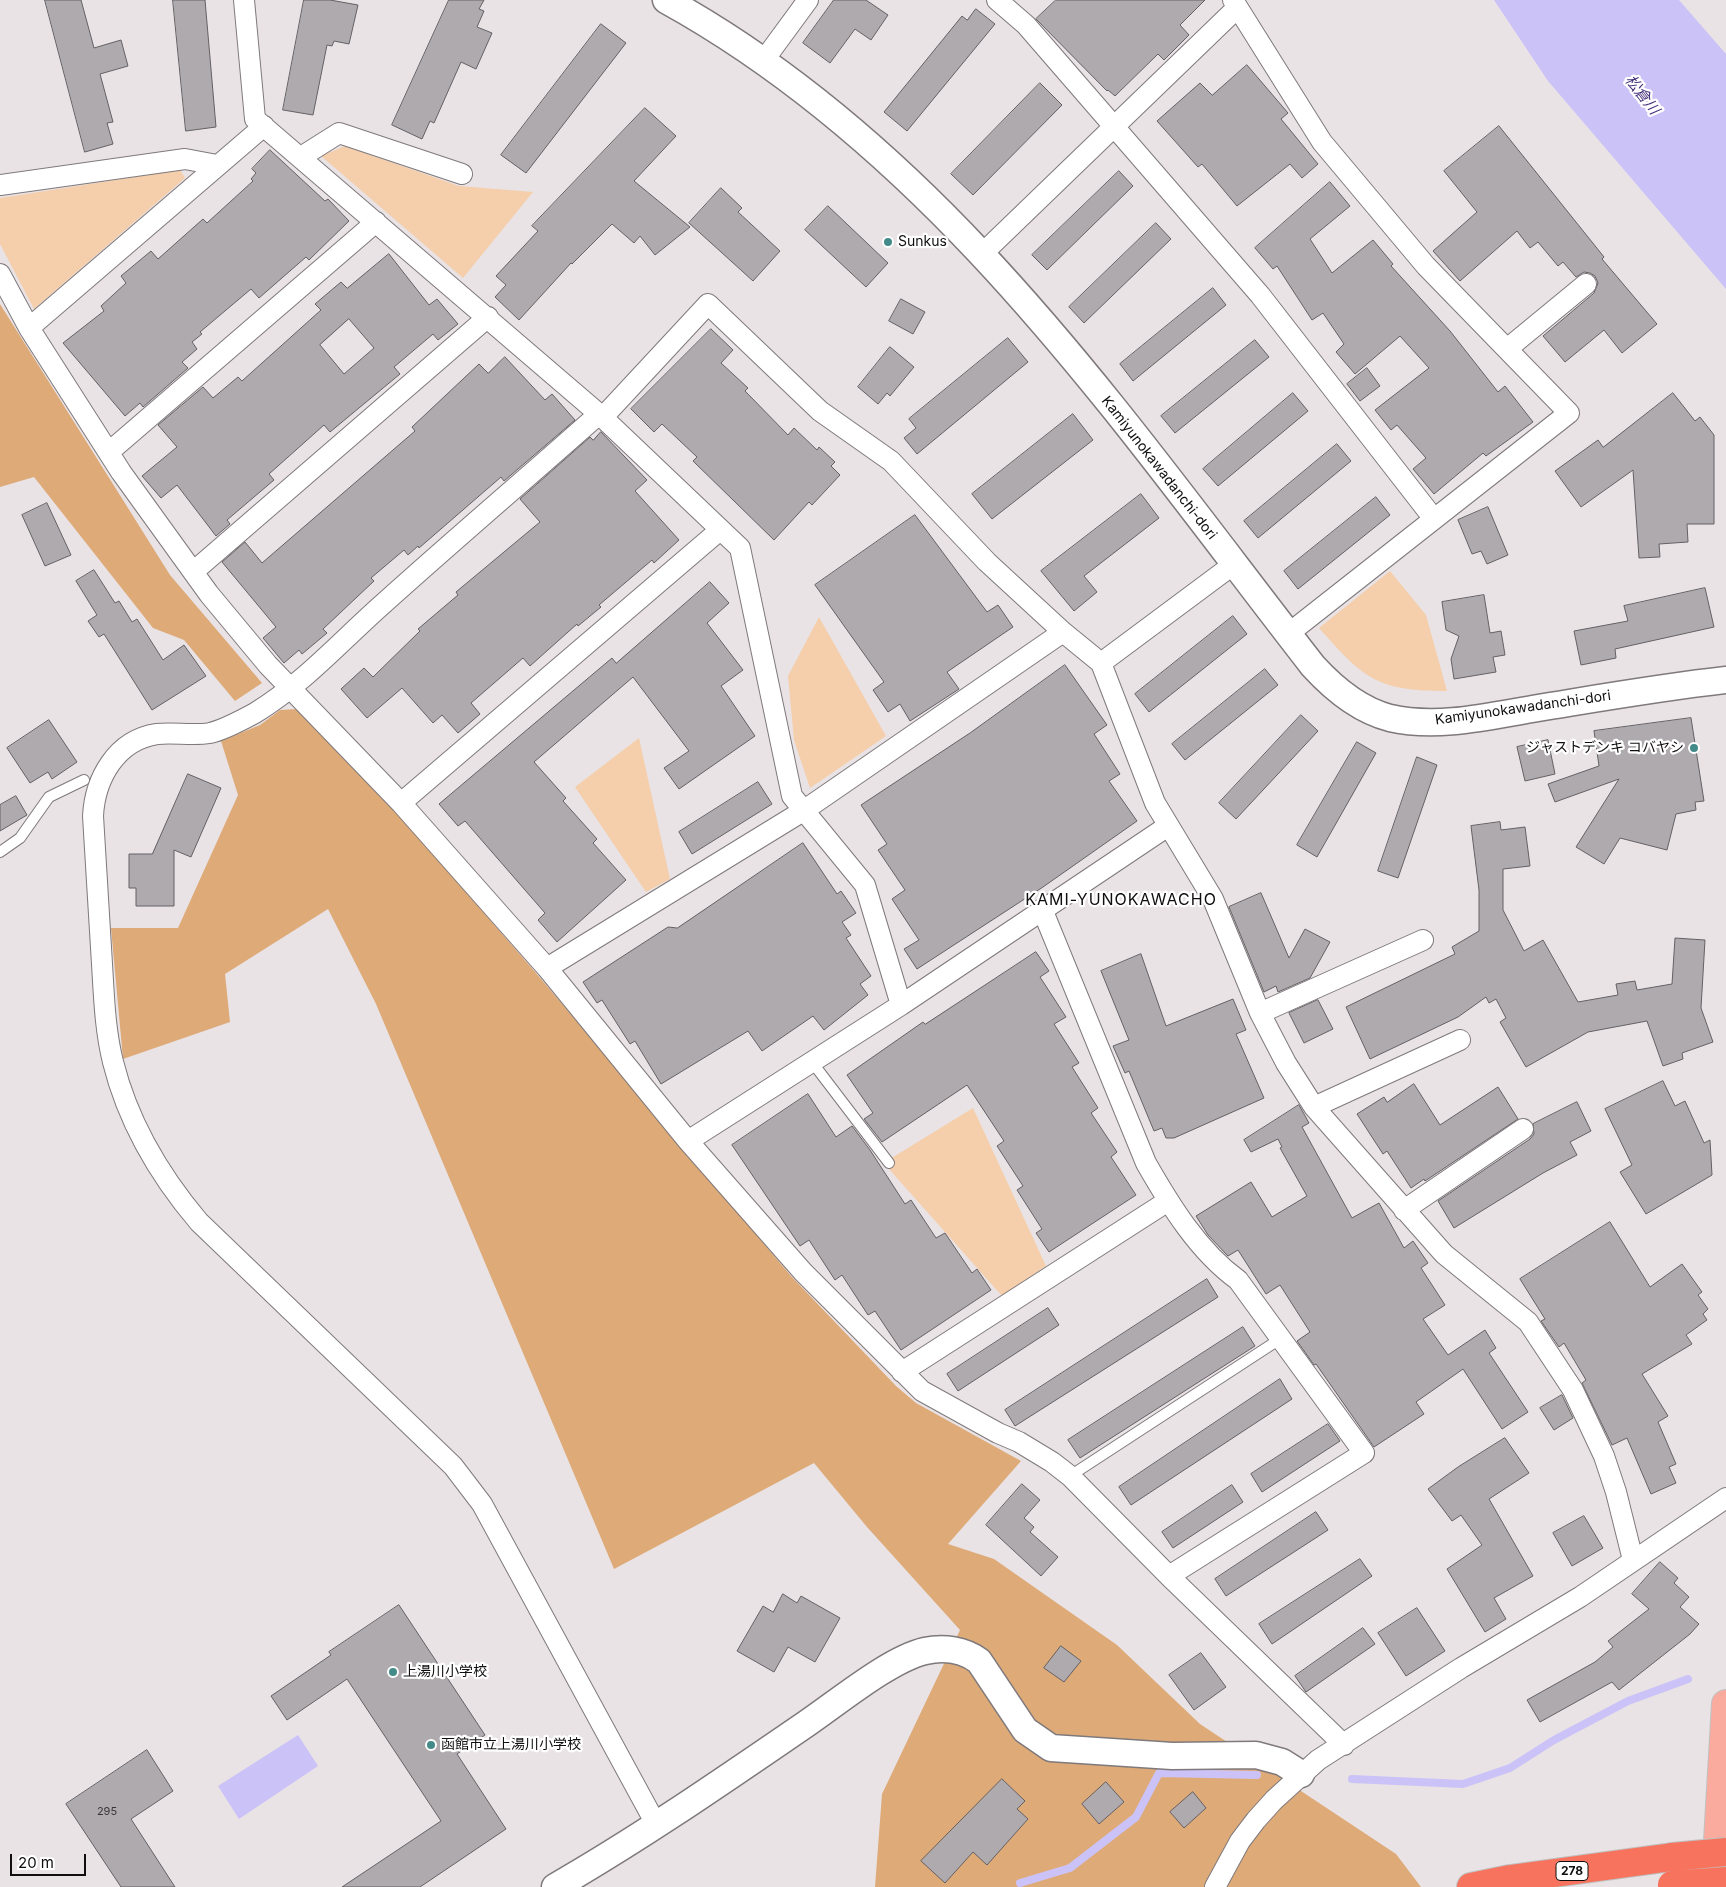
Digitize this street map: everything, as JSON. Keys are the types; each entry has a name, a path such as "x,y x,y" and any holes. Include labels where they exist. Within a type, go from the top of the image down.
{"highway":[{"name":"278","path":"1471,1887 1510,1879 1726,1852"},
{"path":"1665,1886 1726,1881"}],"main road":[{"path":"1716,1887 1726,1704"}],"street":[{"path":"244,0 255,119 488,317 601,416 740,548 792,796 865,885 901,1005"},
{"name":"Kamiyunokawadanchi-dori","path":"666,0 764,60 813,98 888,161 982,254 1049,329 1117,412 1288,634 1329,684 1351,700 1370,711 1391,718 1445,722 1726,680"},
{"path":"764,60 808,0"},
{"path":"1005,2 1260,295 1434,519"},
{"path":"982,254 1114,126 1235,4 1322,142 1426,266 1569,414 1288,634"},
{"path":"28,328 264,126"},
{"path":"301,157 339,133 462,174"},
{"path":"0,185 184,159 217,165"},
{"path":"109,452 376,222"},
{"path":"0,274 28,328 121,472 193,572 268,665 401,803 547,968 688,1140 803,1272 922,1391 980,1424 1019,1442 1052,1462 1070,1476 1169,1576 1344,1745"},
{"path":"1507,349 1586,284"},
{"path":"657,1826 482,1504 452,1466 199,1222 171,1189 149,1152 121,1089 113,1062 106,1023 93,816 94,796 111,760 144,738 157,734 211,733 254,713 290,688 384,602 601,416 708,304 820,411 891,462 987,562 1063,632 1101,663 1155,803 1213,900 1260,1013 1286,1063 1314,1108 1444,1254 1528,1322 1572,1390 1604,1456 1616,1492 1633,1560"},
{"path":"193,572 488,317"},
{"path":"401,803 720,530"},
{"path":"1101,663 1234,564"},
{"path":"547,968 803,811 1063,632"},
{"path":"688,1140 901,1005 1168,826"},
{"path":"1042,909 1146,1163 1168,1201 1219,1266 1238,1280 1364,1453 1169,1576"},
{"path":"1260,1013 1423,940"},
{"path":"1314,1108 1460,1040"},
{"path":"1404,1210 1523,1129"},
{"path":"902,1372 1168,1201"},
{"path":"1215,1887 1240,1841 1251,1827 1318,1760 1461,1668 1580,1598 1726,1498"},
{"path":"555,1887 657,1826 882,1672 924,1651 942,1649 968,1654 979,1661 1025,1730 1051,1748 1172,1756 1256,1755 1282,1762 1302,1774"}],"lane":[{"path":"0,852 20,838 49,797 84,780"},
{"path":"812,1062 889,1163"},
{"path":"1070,1476 1280,1339"}],"shaded area":[{"path":"345,146 459,186 533,192 463,278 321,156"},
{"path":"180,170 185,178 34,309 0,244 0,198"},
{"path":"0,304 170,575 262,683 235,701 184,640 153,628 34,477 0,487"},
{"path":"1390,571 1426,615 1447,691 1404,688 1388,685 1374,679 1348,659 1319,628"},
{"path":"819,617 886,736 810,788 794,740 788,676"},
{"path":"297,709 394,809 536,973 791,1276 896,1386 916,1403 1021,1461 948,1544 994,1559 1117,1645 1200,1724 1396,1854 1421,1887 875,1887 882,1794 960,1630 867,1527 814,1463 614,1569 376,1004 328,909 225,974 230,1022 123,1059 111,928 178,928 238,795 221,741 260,725 280,710"},
{"path":"639,738 670,879 646,892 575,787"},
{"path":"973,1108 1046,1266 1002,1296 888,1168 890,1159"}],"water":[{"name":"松倉川","path":"1494,0 1679,0 1726,54 1726,289 1548,81"},
{"path":"298,1735 318,1766 239,1819 218,1786"}],"building":[{"path":"45,0 81,0 94,48 121,40 128,66 100,74 113,122 107,123 113,144 85,152"},
{"path":"173,0 205,0 216,127 186,131"},
{"path":"304,0 330,0 358,5 349,44 334,41 332,46 327,45 313,115 283,110"},
{"path":"449,0 484,0 479,9 484,11 477,27 492,33 476,69 461,62 434,123 430,121 422,139 392,125"},
{"path":"834,0 866,0 888,15 871,40 855,29 830,63 803,43"},
{"path":"1056,0 1205,0 1180,25 1189,35 1164,60 1158,54 1115,96 1107,91 1036,19"},
{"path":"976,9 995,24 907,131 884,112 962,16 967,20"},
{"path":"601,24 626,43 526,173 501,155"},
{"path":"1247,65 1288,113 1281,119 1318,164 1302,178 1290,164 1237,206 1202,164 1198,167 1157,121 1200,83 1212,95"},
{"path":"1040,83 1062,105 973,195 951,174"},
{"path":"645,108 676,136 634,181 690,227 655,255 640,236 634,243 612,224 571,263 519,320 495,297 506,285 496,276 538,231 532,226"},
{"path":"1499,126 1604,257 1602,259 1657,324 1622,353 1604,330 1565,362 1543,336 1594,293 1598,283 1595,276 1590,273 1584,272 1576,277 1563,262 1558,266 1538,242 1530,248 1517,231 1460,281 1433,251 1477,212 1444,171"},
{"path":"270,150 325,201 328,199 349,221 309,260 306,257 259,298 251,289 200,332 202,334 192,342 197,349 182,362 188,368 143,407 140,403 125,416 63,343 104,311 101,306 126,283 121,276 151,251 158,259 203,219 207,223 253,181 251,179 256,173 252,169"},
{"path":"1119,171 1133,186 1047,270 1032,255"},
{"path":"1330,182 1350,206 1310,239 1332,273 1373,240 1393,264 1391,266 1450,331 1498,392 1505,386 1533,422 1486,456 1483,453 1434,494 1413,469 1426,458 1397,425 1391,430 1375,410 1429,368 1400,336 1355,374 1336,352 1344,344 1323,313 1312,320 1277,266 1273,269 1255,248"},
{"path":"721,188 742,208 738,212 780,251 753,281 689,223"},
{"path":"828,206 888,263 866,287 805,230"},
{"path":"1156,223 1171,239 1084,323 1069,307"},
{"path":"389,254 429,305 437,299 458,324 438,340 433,334 394,367 400,374 330,432 324,425 269,474 274,480 227,520 230,524 216,536 177,485 161,498 142,476 177,447 158,425 203,387 213,398 238,377 242,381 321,310 315,304 341,282 347,288","holes":["349,319 374,348 344,374 320,345"]},
{"path":"1213,288 1226,305 1133,381 1120,364"},
{"path":"901,299 925,312 913,334 889,321"},
{"path":"711,329 733,350 721,363 748,388 745,391 788,435 794,428 817,450 819,447 835,462 831,466 840,475 812,505 809,502 774,540 693,461 697,457 662,424 654,432 631,409"},
{"path":"1008,338 1028,362 917,454 904,438 916,428 909,419"},
{"path":"1255,340 1269,357 1175,433 1161,416"},
{"path":"890,347 914,367 890,396 887,393 878,404 858,387"},
{"path":"505,357 545,400 552,394 575,420 504,481 501,477 419,548 418,546 408,555 404,550 371,578 374,581 323,629 327,633 302,654 299,650 284,663 263,638 276,627 222,562 245,542 262,563 415,431 412,427 479,364 488,373"},
{"path":"1367,368 1380,386 1360,401 1347,384"},
{"path":"1293,393 1308,411 1218,486 1203,469"},
{"path":"1673,393 1695,421 1700,417 1714,435 1714,524 1687,524 1688,542 1659,544 1660,557 1639,558 1633,470 1581,507 1555,471 1598,440 1603,447"},
{"path":"1073,414 1093,440 992,519 972,494"},
{"path":"601,432 647,480 635,491 679,540 654,563 652,560 599,605 601,607 578,626 577,624 530,666 523,658 471,703 480,714 458,733 442,715 433,723 402,688 367,718 341,689 364,668 373,677 420,631 418,629 458,595 456,592 540,522 520,499 590,437 593,440"},
{"path":"1337,444 1351,461 1258,538 1244,521"},
{"path":"1141,494 1159,518 1084,576 1097,592 1074,611 1041,571"},
{"path":"1376,497 1390,515 1298,589 1284,571"},
{"path":"47,503 71,555 45,566 22,515"},
{"path":"1488,507 1508,555 1487,564 1481,551 1472,554 1458,520"},
{"path":"915,515 987,612 998,605 1013,627 947,672 959,689 910,721 900,704 888,712 873,690 884,682 815,585"},
{"path":"94,570 115,603 119,601 132,622 137,619 163,660 184,645 206,676 152,710 104,634 99,637 88,621 97,615 76,581"},
{"path":"710,582 729,603 707,623 743,670 721,686 755,736 679,789 664,768 689,751 633,677 534,762 566,798 563,801 597,839 593,843 626,880 557,942 538,920 545,913 465,821 458,826 439,804 612,658 616,663"},
{"path":"1705,588 1714,627 1615,649 1616,658 1581,665 1574,631 1628,621 1624,606"},
{"path":"1484,595 1490,633 1501,631 1505,655 1493,657 1496,672 1454,679 1451,659 1459,636 1446,630 1442,602"},
{"path":"1233,616 1247,634 1149,712 1135,694"},
{"path":"1065,665 1107,725 1094,734 1120,774 1109,781 1137,821 1043,887 917,969 904,949 919,940 892,899 905,890 878,850 887,844 861,805 970,733"},
{"path":"1265,669 1278,685 1185,760 1172,744"},
{"path":"1301,715 1318,731 1236,819 1219,803"},
{"path":"1691,718 1704,801 1695,802 1696,810 1676,814 1667,850 1620,838 1604,864 1576,847 1619,779 1555,802 1548,784 1599,766 1594,731"},
{"path":"49,720 77,762 52,779 48,772 30,783 7,748"},
{"path":"1548,740 1555,774 1525,781 1517,747"},
{"path":"1357,742 1376,753 1317,857 1297,845"},
{"path":"1417,757 1437,765 1398,878 1378,871"},
{"path":"188,774 221,788 191,857 174,850 174,906 136,906 136,888 129,888 129,854 152,854"},
{"path":"758,782 772,804 692,854 679,832"},
{"path":"16,796 27,815 0,831 0,805"},
{"path":"1500,822 1501,830 1525,827 1530,866 1503,869 1503,910 1524,951 1543,940 1578,1002 1618,995 1616,984 1635,981 1637,990 1672,984 1675,938 1705,940 1701,1008 1713,1042 1682,1053 1683,1059 1663,1066 1647,1021 1588,1032 1526,1067 1500,1022 1506,1018 1496,999 1489,1003 1486,997 1458,1017 1370,1059 1346,1007 1455,954 1452,947 1479,931 1479,890 1471,826"},
{"path":"803,843 837,894 841,891 856,913 842,922 851,935 846,938 871,976 860,984 868,995 824,1030 813,1016 762,1051 748,1031 661,1084 635,1041 630,1044 602,1000 597,1003 583,982 668,927 677,928"},
{"path":"1261,893 1289,958 1305,929 1330,942 1310,978 1278,992 1276,986 1264,992 1229,907"},
{"path":"1036,952 1049,971 1040,977 1066,1017 1054,1024 1079,1063 1072,1067 1098,1108 1091,1113 1117,1152 1111,1157 1136,1195 1049,1252 1036,1233 1042,1229 1017,1190 1023,1186 997,1146 1004,1141 967,1085 882,1142 864,1119 873,1113 847,1075 923,1022 925,1024"},
{"path":"1141,954 1166,1026 1233,999 1246,1030 1236,1034 1264,1098 1174,1138 1166,1138 1162,1128 1154,1131 1129,1071 1125,1073 1113,1046 1129,1040 1101,971"},
{"path":"1318,1000 1333,1029 1304,1043 1289,1013"},
{"path":"1663,1081 1675,1106 1685,1101 1704,1143 1710,1140 1712,1175 1646,1214 1620,1172 1632,1165 1605,1109"},
{"path":"1414,1084 1440,1125 1498,1087 1518,1119 1425,1181 1424,1179 1411,1188 1387,1151 1383,1154 1357,1114 1384,1097 1387,1102"},
{"path":"808,1094 836,1137 852,1126 905,1204 911,1200 936,1238 945,1233 972,1273 977,1269 991,1290 901,1350 875,1311 868,1315 842,1275 835,1280 809,1240 800,1246 732,1145"},
{"path":"1577,1102 1591,1131 1570,1142 1577,1155 1543,1173 1454,1228 1438,1201 1530,1139 1534,1134 1533,1124"},
{"path":"1299,1105 1309,1123 1302,1127 1352,1218 1379,1203 1404,1248 1413,1241 1428,1263 1421,1268 1445,1305 1423,1319 1448,1355 1485,1330 1496,1348 1489,1353 1528,1412 1502,1429 1463,1369 1416,1402 1424,1414 1374,1447 1316,1364 1314,1365 1297,1341 1310,1332 1280,1285 1266,1294 1238,1250 1228,1256 1208,1235 1196,1216 1251,1182 1272,1217 1307,1196 1280,1148 1282,1147 1278,1139 1251,1152 1244,1140"},
{"path":"1610,1222 1650,1287 1682,1264 1702,1292 1698,1295 1708,1309 1703,1314 1707,1320 1686,1335 1692,1344 1642,1374 1668,1416 1658,1422 1676,1464 1669,1467 1676,1483 1651,1494 1627,1438 1612,1445 1582,1383 1586,1380 1564,1343 1559,1347 1541,1321 1545,1319 1520,1279"},
{"path":"1207,1279 1218,1297 1015,1426 1005,1410"},
{"path":"1048,1308 1059,1325 958,1391 947,1374"},
{"path":"1243,1327 1255,1346 1080,1458 1068,1440"},
{"path":"1280,1379 1292,1399 1131,1505 1119,1487"},
{"path":"1562,1395 1573,1418 1554,1430 1540,1408"},
{"path":"1328,1424 1340,1441 1262,1492 1251,1474"},
{"path":"1505,1438 1529,1473 1489,1499 1533,1576 1494,1598 1506,1619 1485,1632 1447,1569 1482,1545 1461,1515 1452,1521 1428,1489 1458,1467"},
{"path":"1022,1484 1040,1500 1024,1518 1034,1527 1030,1532 1058,1557 1041,1576 986,1525"},
{"path":"1232,1485 1243,1502 1173,1548 1162,1532"},
{"path":"1316,1512 1328,1530 1226,1596 1215,1579"},
{"path":"1584,1516 1603,1548 1572,1566 1553,1533"},
{"path":"1360,1559 1372,1576 1272,1644 1259,1624"},
{"path":"1660,1562 1678,1578 1674,1583 1689,1597 1680,1607 1699,1624 1690,1634 1619,1690 1612,1682 1540,1722 1527,1700 1595,1662 1613,1647 1608,1641 1649,1609 1632,1594"},
{"path":"783,1594 797,1603 801,1596 840,1618 815,1662 788,1647 774,1672 737,1651 763,1606 773,1612"},
{"name":"函館市立上湯川小学校","path":"399,1605 485,1735 457,1754 506,1829 420,1887 342,1887 441,1821 347,1679 287,1720 271,1696 331,1655 329,1652"},
{"path":"1417,1608 1445,1651 1406,1676 1378,1633"},
{"path":"1363,1628 1375,1644 1306,1692 1295,1676"},
{"path":"1061,1646 1081,1661 1064,1682 1044,1668"},
{"path":"1201,1653 1226,1687 1194,1710 1169,1675"},
{"path":"147,1750 173,1791 131,1819 175,1887 121,1887 66,1804"},
{"path":"1002,1779 1025,1801 1017,1809 1028,1819 987,1865 973,1852 945,1883 921,1861"},
{"path":"1106,1782 1124,1802 1099,1824 1082,1804"},
{"path":"1193,1792 1206,1808 1184,1828 1170,1812"}],"waterway":[{"path":"1352,1779 1463,1784 1510,1768 1554,1740 1628,1701 1688,1679"},
{"path":"1020,1883 1070,1868 1136,1817 1159,1773 1257,1775"}],"place":[{"name":"Sunkus","path":"888,242"},
{"name":"ジャストデンキ コバヤシ","path":"1694,748"},
{"name":"上湯川小学校","path":"393,1672"},
{"name":"函館市立上湯川小学校","path":"431,1745"}],"district":[{"name":"KAMI-YUNOKAWACHO","path":"1121,900"}]}
